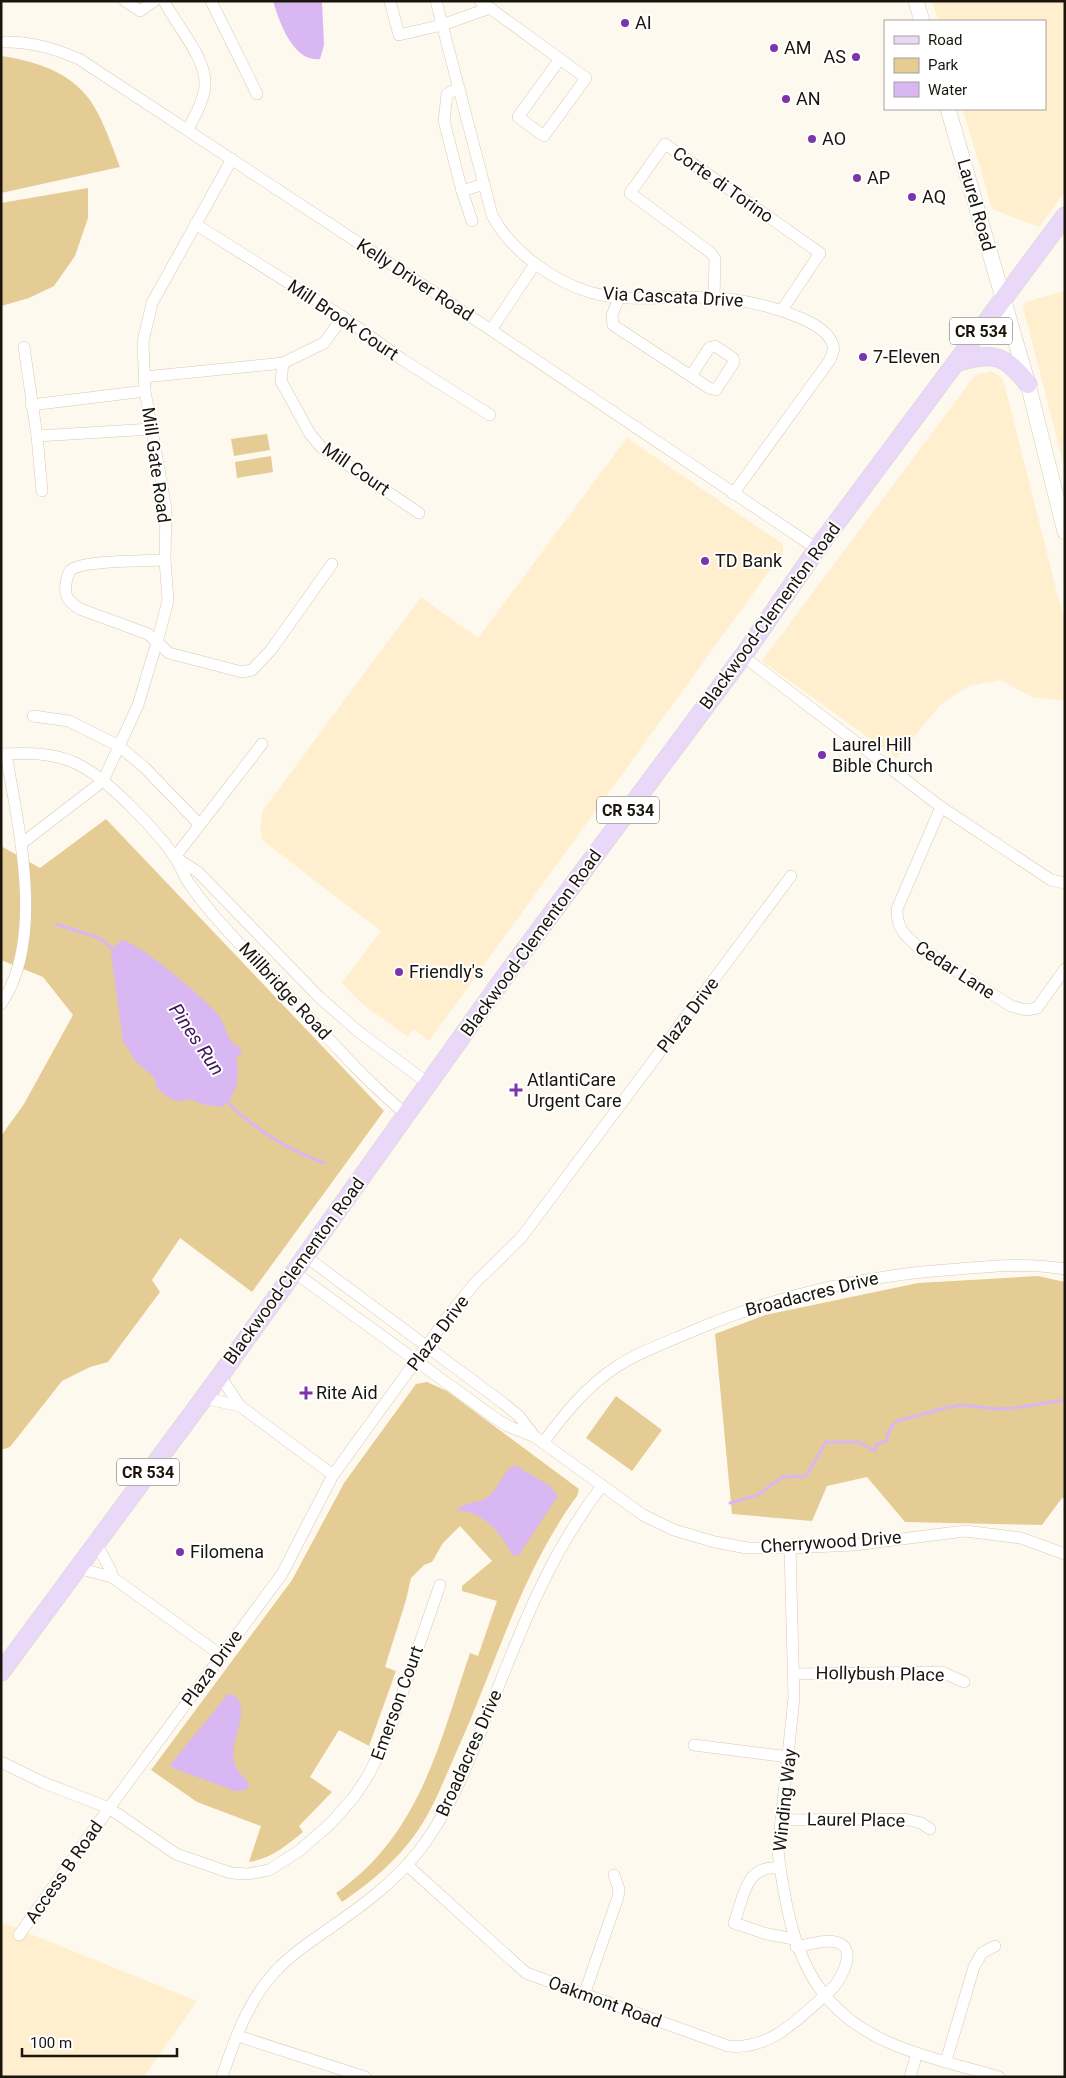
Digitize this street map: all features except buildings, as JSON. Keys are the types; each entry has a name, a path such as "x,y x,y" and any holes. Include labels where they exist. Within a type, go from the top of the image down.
{"main road":[{"path":"916,1 922,20"},
{"name":"Laurel Road","path":"948,110 1028,384 1065,532"},
{"name":"Blackwood-Clementon Road","path":"1,1672 220,1376 500,983 743,656 817,549 1065,216"},
{"path":"958,362 978,356 996,356 1010,364 1028,384"}],"street":[{"path":"125,1 140,11 154,1"},
{"path":"164,1 199,61 205,77 203,95 188,129"},
{"path":"210,1 257,94"},
{"path":"390,1 399,35 442,25 485,5 560,59 586,78 544,136 518,117 560,59"},
{"name":"Via Cascata Drive","path":"436,1 496,223 535,264 560,279 588,291 619,298 714,298 751,302 782,310 806,320 825,332 834,349 830,360 733,494"},
{"name":"Kelly Driver Road","path":"1,42 48,46 79,59 491,330 817,549"},
{"path":"459,88 447,94 444,121 462,191 472,221"},
{"name":"Corte di Torino","path":"714,298 715,259 711,253 630,192 665,144 820,253 782,310"},
{"name":"Mill Gate Road","path":"103,781 138,705 168,601 165,560 166,509 145,392 143,342 152,302 232,159"},
{"path":"462,191 484,184"},
{"name":"Mill Brook Court","path":"195,224 343,317 402,360 490,415"},
{"path":"491,330 535,264"},
{"path":"619,298 612,314 613,325 691,376"},
{"path":"144,377 282,363 324,343 343,317"},
{"path":"24,347 37,436 42,491"},
{"name":"Mill Court","path":"282,363 281,381 310,434 321,447 419,513"},
{"path":"31,404 145,392"},
{"path":"37,436 152,429"},
{"path":"165,560 93,563 73,568 67,575 66,596 70,603 80,609 148,634 169,653 208,665 242,672 252,670 271,650 332,564"},
{"path":"743,656 941,807 1052,880 1065,883"},
{"path":"33,716 69,721 119,746 144,767 200,825"},
{"path":"175,857 262,744"},
{"name":"Millbridge Road","path":"4,754 19,752 66,759 83,767 103,781 123,799 175,857 191,886 228,930 360,1072 407,1115"},
{"path":"1,1004 7,996 21,956 26,917 21,844 4,754"},
{"path":"21,844 103,781"},
{"name":"Cedar Lane","path":"941,807 897,909 897,924 904,935 917,946 1011,1006 1026,1010 1037,1008 1044,1002 1065,969"},
{"name":"Millbridge Road","path":"175,857 198,872 319,997 358,1032 429,1084"},
{"name":"Plaza Drive","path":"109,1808 282,1574 333,1476 452,1310 521,1238 791,876"},
{"name":"Cherrywood Drive","path":"305,1256 510,1409 539,1440 602,1487 648,1518 684,1533 736,1547 790,1548 854,1545 965,1531 1021,1538 1065,1554"},
{"name":"Broadacres Drive","path":"539,1440 576,1401 615,1368 654,1348 737,1313 815,1290 910,1272 1002,1265 1065,1269"},
{"name":"Cherrywood Drive","path":"294,1272 495,1418 515,1430 539,1440"},
{"path":"220,1376 240,1406 333,1476"},
{"path":"203,1398 240,1406"},
{"name":"Broadacres Drive","path":"222,2077 258,1993 282,1964 368,1902 407,1865 428,1839 448,1807 531,1604 569,1532 602,1487"},
{"path":"96,1543 112,1577"},
{"name":"Winding Way","path":"790,1548 794,1674 790,1757 778,1841 780,1868 795,1943 811,1976 825,1995 840,2011 860,2027 890,2043 917,2053 999,2077"},
{"path":"77,1568 112,1577 222,1656"},
{"name":"Emerson Court","path":"1,1762 42,1782 109,1808 168,1850 222,1871 238,1874 256,1873 285,1862 308,1844 343,1810 376,1764 393,1722 440,1585"},
{"name":"Hollybush Place","path":"794,1674 942,1672 964,1682"},
{"path":"694,1745 790,1757"},
{"name":"Access B Road","path":"19,1935 109,1808"},
{"name":"Laurel Place","path":"781,1820 905,1819 920,1823 930,1830"},
{"name":"Oakmont Road","path":"407,1865 518,1967 535,1977 719,2044 737,2047 756,2045 775,2037 825,1995 843,1973 848,1958 846,1950 841,1944 831,1942 795,1943"},
{"path":"780,1868 769,1867 755,1872 748,1883 734,1923 795,1943"},
{"path":"584,1995 618,1897 619,1889 614,1875"},
{"path":"946,2061 974,1967 982,1953 995,1946"},
{"path":"238,2036 365,2077"},
{"path":"910,2077 917,2053"}],"shaded area":[{"path":"932,1 1065,1 1065,191 1039,227 992,209 963,110 1046,110 1046,20 938,20"},
{"path":"1065,291 1065,469 1023,308 1025,302"},
{"path":"992,371 1003,379 1065,624 1065,701 1032,697 1000,680 969,686 940,705 897,758 762,661 975,375"},
{"path":"627,438 777,540 783,545 783,552 429,1041 413,1029 408,1037 361,1003 342,983 381,931 262,840 260,827 263,810 421,597 478,638"},
{"path":"1,1922 197,2001 144,2077 1,2077"}],"green space":[{"path":"1,56 35,63 68,78 77,86 96,109 120,167 1,193"},
{"path":"88,188 88,218 75,256 54,286 29,298 1,306 1,203"},
{"path":"267,434 270,450 234,456 231,439"},
{"path":"271,456 273,472 237,478 235,462"},
{"path":"106,819 384,1111 252,1292 180,1238 152,1280 160,1292 108,1362 90,1367 62,1381 10,1447 1,1450 1,1136 24,1104 73,1015 43,977 1,960 1,846 40,868"},
{"path":"1038,1276 1065,1282 1065,1499 1062,1498 1042,1525 905,1522 867,1477 827,1486 812,1521 732,1514 715,1334 765,1315 918,1283"},
{"path":"427,1382 447,1391 579,1489 577,1496 557,1526 524,1589 432,1807 407,1846 390,1864 342,1902 336,1893 365,1870 388,1844 407,1816 423,1785 448,1721 470,1653 478,1656 497,1601 462,1591 462,1586 492,1561 460,1526 443,1543 432,1562 424,1565 411,1578 385,1667 396,1671 369,1746 339,1730 310,1777 332,1792 299,1826 303,1832 291,1842 272,1855 249,1862 261,1826 197,1802 151,1770 292,1580 344,1483 416,1384"},
{"path":"616,1396 662,1430 632,1471 586,1438"}],"water":[{"path":"273,1 322,1 324,45 320,59 310,58 295,48 283,29"},
{"path":"122,940 158,962 212,1008 223,1022 231,1041 241,1050 242,1052 236,1058 238,1078 235,1091 222,1107 205,1105 189,1099 176,1101 168,1097 157,1088 154,1077 136,1062 123,1041 111,954 114,947"},
{"path":"515,1465 550,1486 558,1496 518,1556 512,1555 497,1531 490,1524 475,1514 466,1511 456,1511 463,1506 489,1496 507,1471"},
{"path":"228,1694 236,1696 240,1704 240,1721 233,1756 236,1768 249,1784 247,1790 235,1791 175,1769 170,1765"}],"waterway":[{"name":"Pines Run","path":"56,924 99,938 116,951"},
{"name":"Pines Run","path":"224,1099 246,1119 271,1137 310,1158 324,1163"},
{"path":"730,1503 758,1495 782,1477 806,1476 826,1442 858,1442 875,1451 877,1444 886,1441 890,1429 897,1421 945,1408 961,1405 996,1409 1015,1408 1065,1400"}],"place":[{"name":"AI","path":"625,23"},
{"name":"AM","path":"774,48"},
{"name":"AS","path":"856,57"},
{"name":"AN","path":"786,99"},
{"name":"AO","path":"812,139"},
{"name":"AP","path":"857,178"},
{"name":"AQ","path":"912,197"},
{"name":"7-Eleven","path":"863,357"},
{"name":"TD Bank","path":"705,561"},
{"name":"Laurel Hill Bible Church","path":"822,755"},
{"name":"Friendly's","path":"399,972"},
{"name":"AtlantiCare Urgent Care","path":"516,1090"},
{"name":"Rite Aid","path":"306,1393"},
{"name":"Filomena","path":"180,1552"}]}
